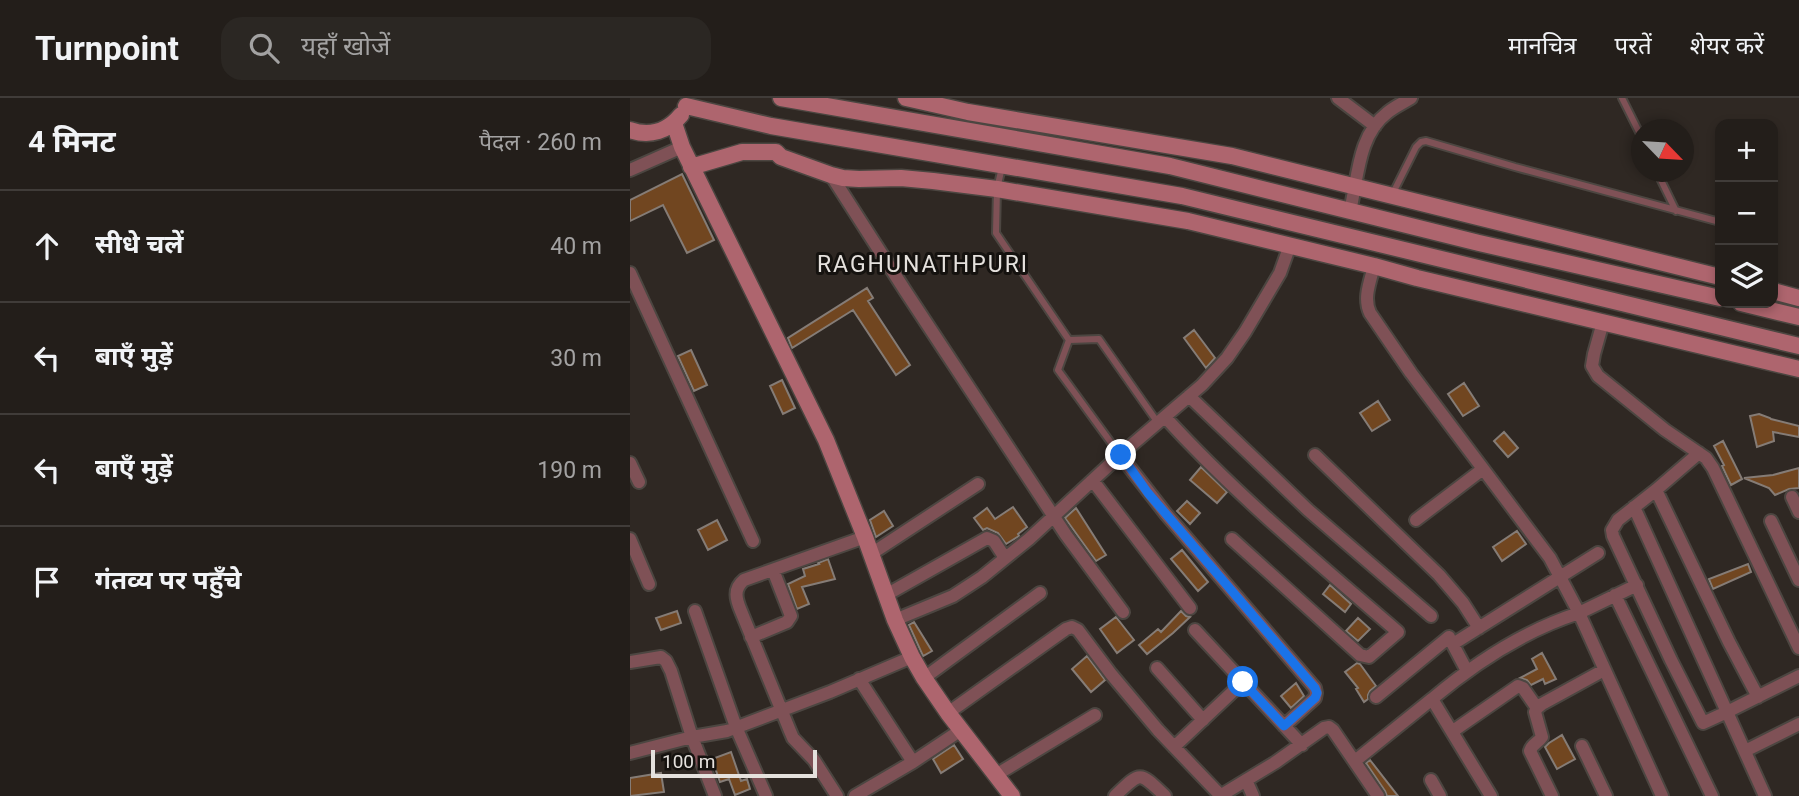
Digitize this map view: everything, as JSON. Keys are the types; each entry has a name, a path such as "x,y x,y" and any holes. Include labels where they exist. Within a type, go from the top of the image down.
{"street":[{"path":"780,98 1170,166 1479,243 1715,297"},
{"path":"1350,211 1363,150 1375,126 1386,113 1411,98"},
{"path":"917,99 968,112 1232,156 1715,275"},
{"path":"1346,100 1375,126"},
{"path":"630,130 652,133 667,128 674,123 687,102 761,124 1182,196 1799,346"},
{"path":"674,123 691,167 826,440 895,620 912,657 948,712 1012,796"},
{"path":"761,124 781,157 831,175 859,179 915,179 997,189 1188,221 1799,369"},
{"path":"630,170 682,148"},
{"path":"691,167 742,152 776,152"},
{"path":"831,175 1066,535 1123,612"},
{"path":"895,620 953,596 982,577 1202,385 1227,358 1245,332 1280,273 1290,245"},
{"path":"1374,266 1366,295 1370,313 1411,373 1538,542 1560,577 1662,796"},
{"path":"630,273 753,541"},
{"path":"1778,292 1799,298"},
{"path":"1762,308 1799,317"},
{"path":"1603,322 1592,366 1598,376 1631,404 1706,458 1799,648"},
{"path":"1733,353 1738,331"},
{"path":"1189,396 1308,510 1431,616"},
{"path":"1161,420 1398,632 1369,657 1360,655 1232,539"},
{"path":"1699,453 1618,520 1612,530 1613,536 1703,723 1799,676"},
{"path":"1315,454 1439,575 1463,603 1479,628"},
{"path":"1121,455 1148,493 1315,688 1315,698 1284,726"},
{"path":"630,463 639,482"},
{"path":"1416,520 1483,469"},
{"path":"1093,481 1190,608"},
{"path":"871,554 978,484"},
{"path":"1656,490 1758,697"},
{"path":"1792,497 1799,512"},
{"path":"1634,507 1765,796"},
{"path":"1771,522 1799,580"},
{"path":"837,796 814,760 793,738 737,600 737,589 744,580 865,537"},
{"path":"630,539 649,584"},
{"path":"886,594 982,539 994,541 1005,558"},
{"path":"1376,697 1449,638 1479,628 1598,553"},
{"path":"751,637 787,622 791,617 773,570"},
{"path":"1355,761 1489,656 1553,621 1578,613 1637,585"},
{"path":"924,678 1040,593"},
{"path":"1615,595 1712,796"},
{"path":"695,611 736,727 766,796"},
{"path":"948,712 1072,627 1078,630 1132,699 1220,796 1329,727 1334,730 1378,796"},
{"path":"1195,630 1302,745"},
{"path":"1449,638 1467,671"},
{"path":"630,662 661,657 666,662 715,796"},
{"path":"630,753 727,731 912,657"},
{"path":"1157,668 1203,720"},
{"path":"1552,796 1530,751 1531,746 1542,737 1535,716 1537,708 1604,670"},
{"path":"859,680 914,762"},
{"path":"1174,747 1243,682"},
{"path":"1453,731 1518,686 1523,688 1537,708"},
{"path":"1432,699 1491,796"},
{"path":"996,775 1095,715"},
{"path":"1745,751 1799,724"},
{"path":"855,796 914,762 961,730"},
{"path":"1582,746 1606,796"},
{"path":"1115,796 1135,777 1140,776 1146,778 1165,796"},
{"path":"1246,780 1253,796"},
{"path":"1431,780 1440,796"}],"lane":[{"path":"1622,98 1632,119"},
{"path":"1391,197 1416,147 1426,141 1715,221"},
{"path":"1003,165 997,189 996,233 1069,340"},
{"path":"1662,182 1676,211"},
{"path":"1069,340 1099,339 1161,420"},
{"path":"1069,340 1058,370 1121,455"}],"building":[{"path":"682,174 714,240 687,253 663,205 630,221 630,200"},
{"path":"867,288 873,298 868,301 910,365 896,375 853,310 792,348 788,338"},
{"path":"1194,330 1215,358 1206,368 1184,338"},
{"path":"691,350 707,385 694,391 678,356"},
{"path":"782,380 795,408 783,414 770,386"},
{"path":"1464,383 1479,406 1463,416 1448,394"},
{"path":"1378,401 1390,420 1372,431 1360,413"},
{"path":"1759,414 1799,426 1799,437 1773,432 1774,441 1757,447 1750,416"},
{"path":"1504,432 1518,448 1508,457 1494,441"},
{"path":"1723,441 1742,479 1731,485 1714,446"},
{"path":"1201,467 1227,492 1217,503 1190,480"},
{"path":"1799,468 1799,488 1775,495 1769,488 1744,478 1773,475"},
{"path":"1187,501 1200,513 1190,524 1177,511"},
{"path":"1013,507 1027,527 1006,544 998,533 987,528 983,530 974,518 987,508 995,519"},
{"path":"1076,508 1106,555 1096,561 1065,518"},
{"path":"884,511 893,526 876,537 870,520"},
{"path":"717,520 727,540 708,550 698,530"},
{"path":"1517,531 1526,544 1502,561 1493,547"},
{"path":"1182,550 1208,582 1198,591 1171,559"},
{"path":"828,559 835,579 802,587 809,604 797,609 788,584 805,576 803,569"},
{"path":"1748,564 1751,572 1713,589 1709,579"},
{"path":"1330,585 1351,604 1345,612 1323,594"},
{"path":"677,611 681,623 661,630 656,618"},
{"path":"1181,611 1190,617 1147,654 1139,645 1158,629 1161,632"},
{"path":"1116,617 1134,640 1117,653 1100,629"},
{"path":"1358,618 1370,629 1358,641 1346,631"},
{"path":"914,622 932,651 923,656 909,625"},
{"path":"1542,653 1556,679 1545,684 1543,679 1531,685 1520,678 1537,669 1532,659"},
{"path":"1087,656 1105,680 1091,692 1072,669"},
{"path":"1357,663 1376,686 1364,702 1356,689 1358,688 1345,672"},
{"path":"1296,683 1304,696 1291,708 1281,696"},
{"path":"1562,735 1575,759 1557,769 1545,747"},
{"path":"954,745 963,759 941,773 933,759"},
{"path":"731,752 741,781 747,779 750,789 735,795 729,779 720,782 712,759"},
{"path":"1370,760 1398,796 1387,796 1366,763"},
{"path":"661,773 664,792 630,796 630,778"}],"district":[{"name":"RAGHUNATHPURI","path":"923,264"}],"route":[{"path":"1121,455 1148,493 1317,693 1315,698 1284,726 1243,682"}]}
